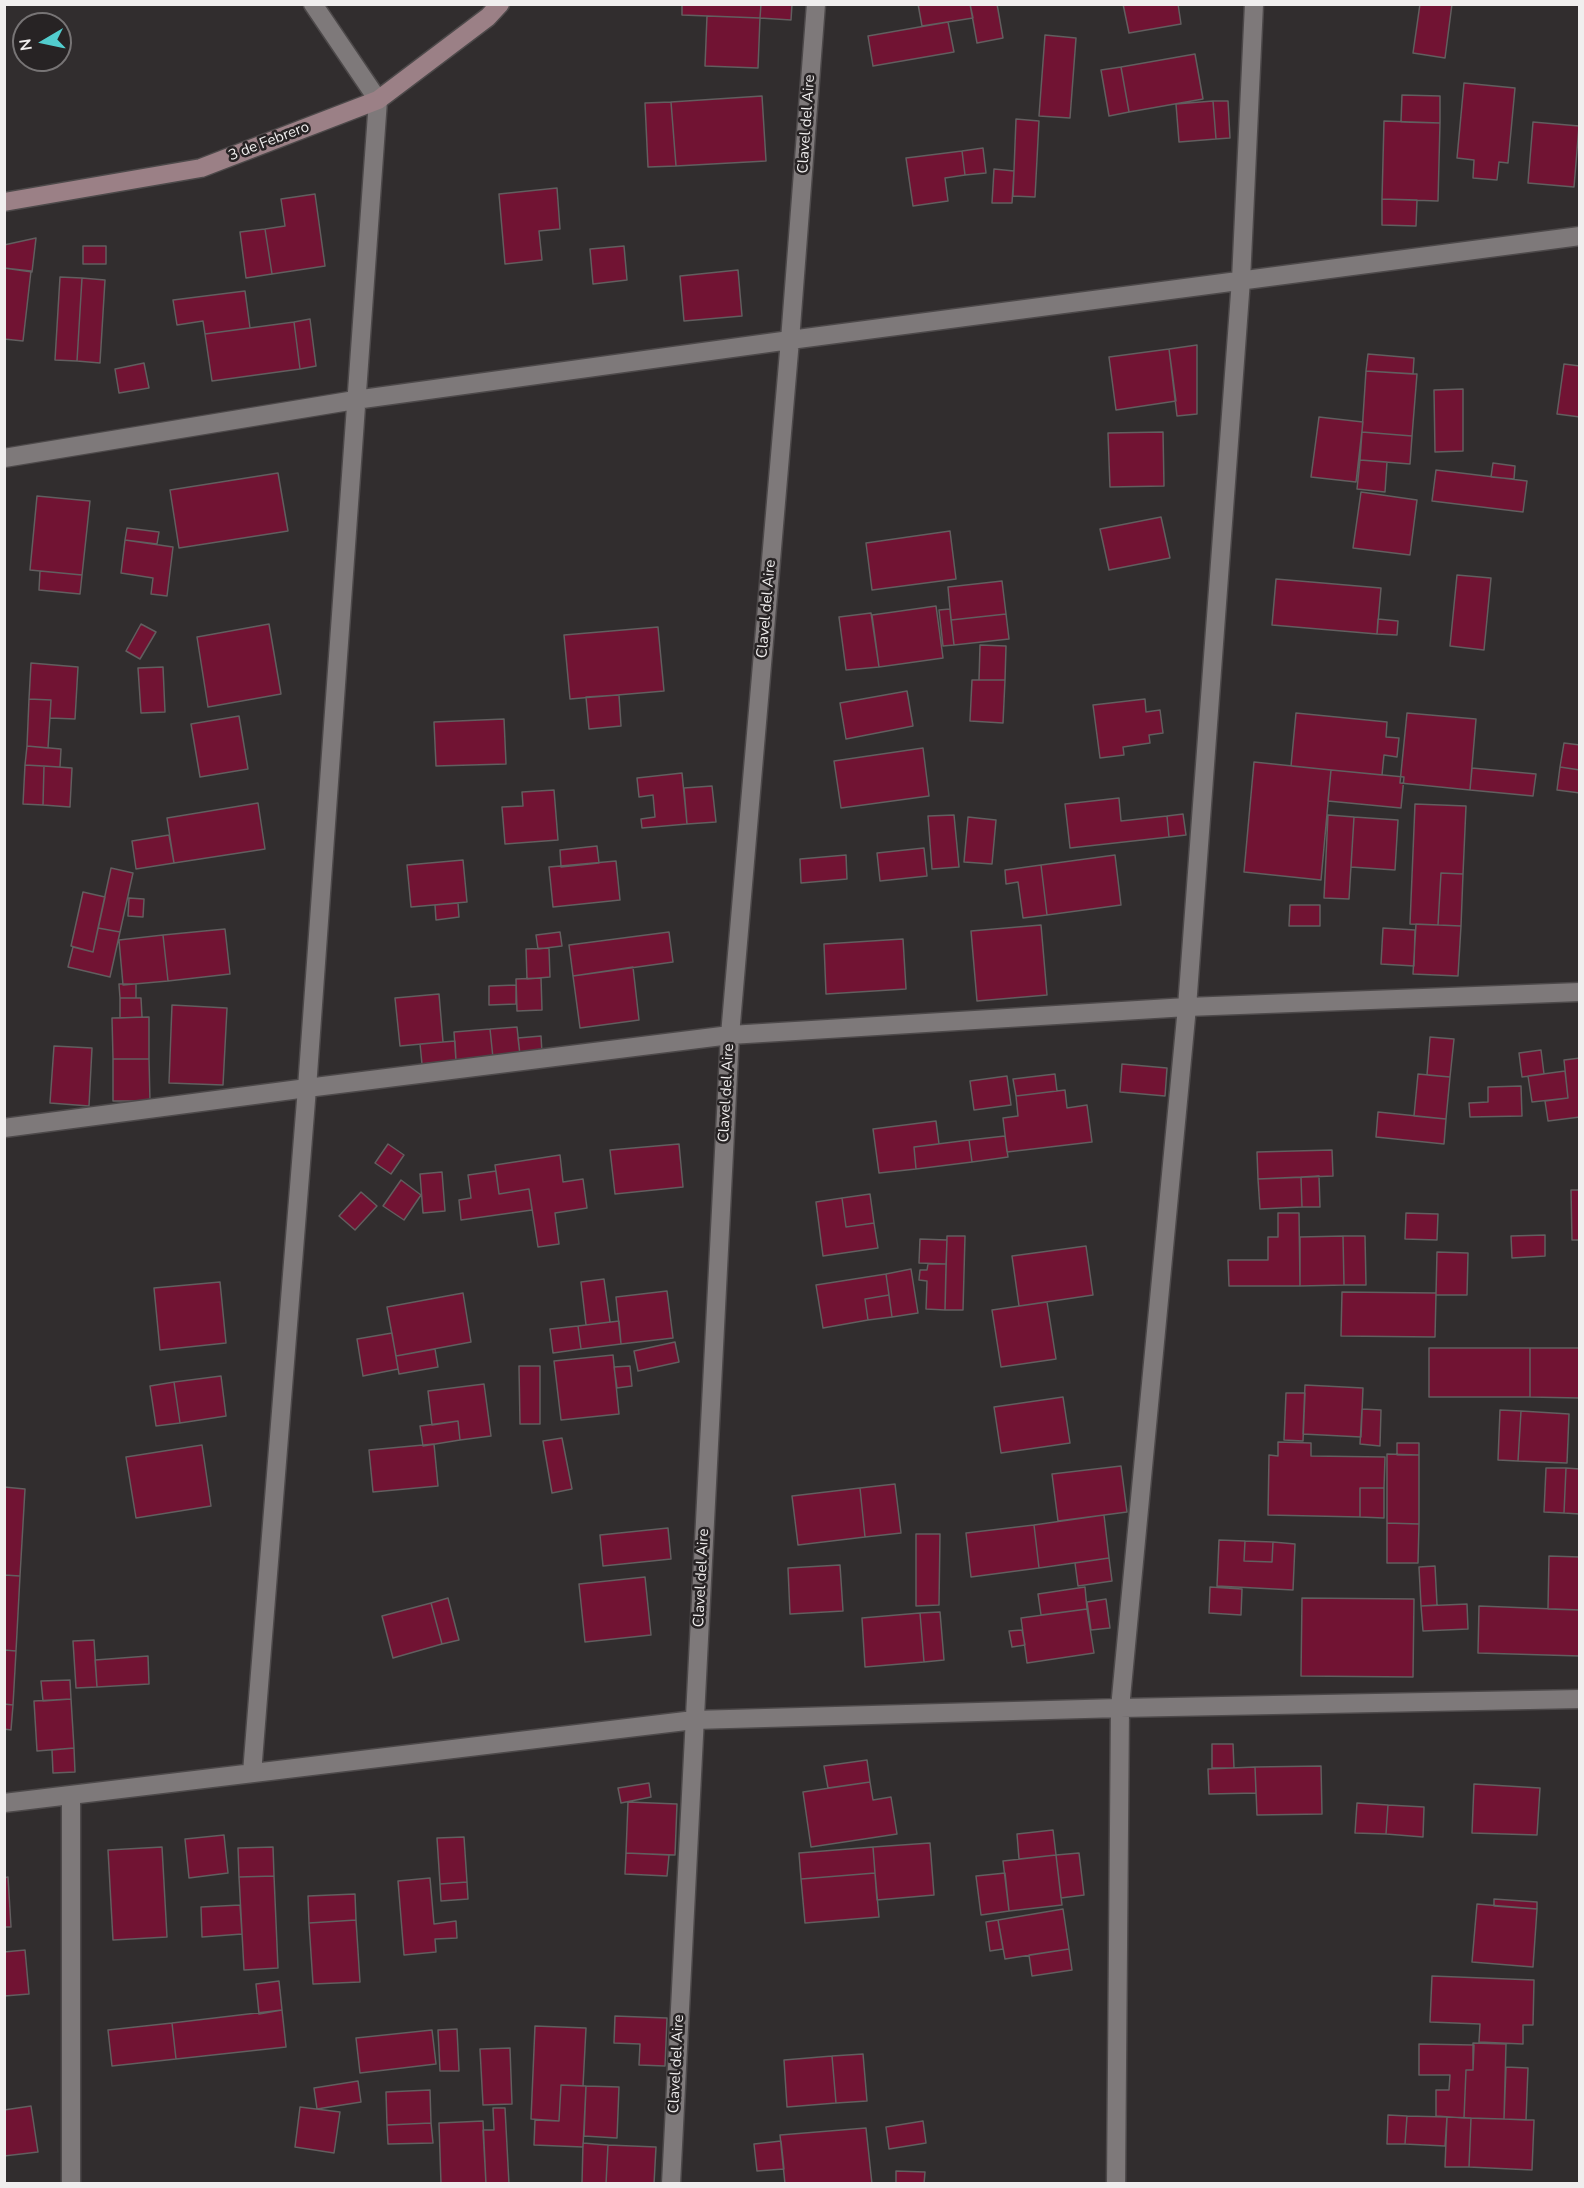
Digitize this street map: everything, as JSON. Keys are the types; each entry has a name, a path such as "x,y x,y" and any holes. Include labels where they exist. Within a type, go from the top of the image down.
{"street":[{"path":"252,1773 307,1088 378,100 313,4"},
{"name":"3 de Febrero","path":"4,202 201,168 378,100 488,17 500,4"},
{"name":"Clavel del Aire","path":"671,2184 730,1035 790,340 816,4"},
{"path":"1116,2184 1120,1708 1187,1007 1241,280 1254,4"},
{"path":"4,458 355,400 1580,236"},
{"path":"4,1128 730,1035 1187,1007 1580,992"},
{"path":"4,1803 694,1720 1120,1708 1580,1699"},
{"path":"70,1795 71,2184"}],"building":[{"path":"682,4 761,4 760,18 682,15"},
{"path":"761,4 792,4 791,20 760,18"},
{"path":"918,4 970,4 973,18 922,26"},
{"path":"970,4 997,4 1003,38 977,43"},
{"path":"1123,4 1178,4 1181,24 1129,33"},
{"path":"1420,4 1452,4 1445,58 1413,53"},
{"path":"707,16 760,18 758,68 705,66"},
{"path":"948,22 954,52 873,66 868,36"},
{"path":"1045,35 1076,38 1070,118 1039,116"},
{"path":"1195,54 1203,99 1129,112 1121,67"},
{"path":"1121,67 1129,112 1109,116 1101,70"},
{"path":"1464,83 1515,88 1508,163 1499,162 1497,180 1473,178 1474,160 1457,158"},
{"path":"1402,95 1440,96 1440,123 1401,122"},
{"path":"762,96 766,161 676,166 671,102"},
{"path":"1213,101 1228,101 1230,138 1216,139"},
{"path":"1213,101 1216,139 1179,142 1176,104"},
{"path":"671,102 676,166 648,167 645,103"},
{"path":"1016,119 1039,121 1035,197 1013,196"},
{"path":"1384,121 1440,123 1438,201 1382,199"},
{"path":"1533,122 1579,126 1574,187 1528,183"},
{"path":"983,148 986,173 965,175 962,151"},
{"path":"962,151 965,175 945,178 948,201 913,206 906,158"},
{"path":"994,169 1014,171 1012,203 992,203"},
{"path":"557,188 560,229 539,231 542,260 505,264 499,194"},
{"path":"315,194 325,266 272,274 265,229 285,226 281,199"},
{"path":"1382,199 1417,200 1416,226 1382,225"},
{"path":"265,229 272,274 246,278 240,232"},
{"path":"36,238 32,272 4,268 4,245"},
{"path":"83,246 106,246 106,264 83,264"},
{"path":"624,246 627,280 593,284 590,249"},
{"path":"4,268 31,271 23,341 4,339"},
{"path":"738,270 742,316 684,321 680,276"},
{"path":"60,277 82,278 77,361 55,360"},
{"path":"82,278 105,280 100,363 77,361"},
{"path":"245,291 250,328 205,334 203,321 177,325 173,300"},
{"path":"310,319 316,366 300,369 294,322"},
{"path":"294,322 300,369 212,381 205,334"},
{"path":"1197,345 1197,414 1177,416 1169,349"},
{"path":"1169,349 1176,401 1116,410 1109,357"},
{"path":"1368,354 1414,358 1413,374 1366,371"},
{"path":"144,363 149,388 119,393 115,369"},
{"path":"1564,364 1580,366 1580,417 1557,414"},
{"path":"1366,371 1417,374 1412,436 1362,432"},
{"path":"1463,389 1463,451 1435,452 1434,390"},
{"path":"1319,417 1363,422 1356,482 1311,477"},
{"path":"1163,432 1164,486 1110,487 1108,433"},
{"path":"1362,432 1412,436 1410,464 1360,460"},
{"path":"1360,460 1387,462 1385,492 1357,489"},
{"path":"1493,463 1515,466 1514,479 1491,477"},
{"path":"1436,470 1527,481 1523,512 1432,501"},
{"path":"278,473 288,531 179,548 170,490"},
{"path":"1361,492 1417,500 1410,555 1353,548"},
{"path":"37,496 90,501 82,575 30,570"},
{"path":"1161,517 1170,558 1109,570 1100,529"},
{"path":"127,528 159,532 157,544 125,540"},
{"path":"950,531 956,579 872,590 866,543"},
{"path":"125,540 173,547 167,596 151,594 153,578 121,573"},
{"path":"40,571 82,575 80,594 39,590"},
{"path":"1457,575 1491,578 1484,650 1450,646"},
{"path":"1276,579 1381,588 1377,634 1272,625"},
{"path":"1002,581 1006,614 951,620 948,587"},
{"path":"936,606 943,658 879,667 872,615"},
{"path":"950,609 954,645 943,646 939,610"},
{"path":"871,613 879,667 846,670 839,617"},
{"path":"1006,614 1009,639 954,645 951,620"},
{"path":"1378,619 1398,621 1397,635 1377,634"},
{"path":"141,624 156,632 140,659 126,651"},
{"path":"269,624 281,694 208,707 197,637"},
{"path":"658,627 664,691 570,699 564,635"},
{"path":"980,645 1006,646 1005,680 979,680"},
{"path":"31,663 78,667 75,719 50,718 51,700 29,699"},
{"path":"163,667 165,712 141,713 138,668"},
{"path":"972,680 1005,680 1003,723 970,721"},
{"path":"907,691 913,726 846,739 840,703"},
{"path":"619,695 621,726 589,729 586,697"},
{"path":"29,699 51,700 48,748 27,746"},
{"path":"1145,699 1146,712 1160,710 1163,733 1149,735 1150,743 1123,747 1124,755 1100,758 1093,705"},
{"path":"1296,713 1387,722 1386,737 1399,738 1397,757 1384,755 1382,775 1291,766"},
{"path":"1407,713 1476,719 1470,790 1400,783"},
{"path":"239,716 248,769 200,777 191,724"},
{"path":"504,719 506,764 436,766 434,722"},
{"path":"1564,743 1580,745 1580,770 1560,767"},
{"path":"27,746 61,749 60,767 25,765"},
{"path":"923,748 929,796 841,808 834,761"},
{"path":"1254,762 1331,770 1321,880 1244,872"},
{"path":"25,765 44,766 43,805 23,804"},
{"path":"44,766 72,768 70,807 43,805"},
{"path":"1560,767 1580,770 1580,793 1557,790"},
{"path":"1472,768 1536,774 1533,796 1470,790"},
{"path":"1331,770 1404,777 1401,808 1328,801"},
{"path":"682,773 687,824 642,828 641,819 655,817 653,795 639,797 637,778"},
{"path":"712,786 716,822 687,824 684,788"},
{"path":"554,790 558,840 505,844 502,807 523,806 522,792"},
{"path":"1119,798 1121,821 1167,816 1169,837 1070,848 1065,804"},
{"path":"258,803 265,849 174,863 167,818"},
{"path":"1415,804 1466,806 1463,874 1441,873 1438,925 1410,924"},
{"path":"1183,814 1186,835 1169,837 1167,816"},
{"path":"954,815 959,867 932,869 928,816"},
{"path":"1328,815 1354,817 1349,899 1324,898"},
{"path":"968,817 996,820 992,864 964,862"},
{"path":"1354,817 1398,820 1395,870 1351,867"},
{"path":"169,835 174,863 136,869 132,841"},
{"path":"597,846 599,863 561,867 560,850"},
{"path":"924,848 927,876 880,881 877,853"},
{"path":"846,855 847,879 801,883 800,859"},
{"path":"1115,855 1121,905 1047,915 1041,865"},
{"path":"463,860 467,902 411,907 407,865"},
{"path":"616,861 620,900 553,907 549,867"},
{"path":"1041,865 1047,915 1023,918 1018,882 1006,884 1005,870"},
{"path":"111,868 133,873 120,932 98,928"},
{"path":"1441,873 1463,874 1461,926 1438,925"},
{"path":"83,892 105,897 93,952 71,946"},
{"path":"129,898 144,899 143,917 128,916"},
{"path":"458,903 459,917 436,920 435,905"},
{"path":"1290,905 1320,905 1320,926 1289,926"},
{"path":"1416,924 1461,926 1458,976 1413,974"},
{"path":"1041,925 1047,995 977,1001 971,931"},
{"path":"98,928 120,932 110,977 68,967 73,947 93,952"},
{"path":"1383,928 1415,930 1414,966 1381,964"},
{"path":"225,929 230,974 168,981 163,935"},
{"path":"560,932 562,946 538,949 536,935"},
{"path":"669,932 673,962 573,976 569,945"},
{"path":"163,935 168,981 123,985 119,940"},
{"path":"903,939 906,989 826,994 824,944"},
{"path":"549,948 550,977 527,979 526,949"},
{"path":"633,967 639,1020 580,1028 573,976"},
{"path":"541,978 542,1010 517,1011 516,979"},
{"path":"119,984 136,984 136,998 120,998"},
{"path":"516,985 516,1004 489,1005 489,986"},
{"path":"439,994 443,1042 400,1046 395,998"},
{"path":"120,998 141,998 142,1017 120,1018"},
{"path":"172,1005 227,1008 223,1085 169,1083"},
{"path":"149,1017 149,1059 113,1059 112,1018"},
{"path":"517,1027 520,1055 493,1058 490,1029"},
{"path":"490,1029 493,1058 456,1061 454,1032"},
{"path":"541,1036 542,1053 520,1055 518,1038"},
{"path":"1430,1037 1454,1039 1450,1077 1427,1075"},
{"path":"455,1041 456,1061 422,1064 420,1044"},
{"path":"54,1046 92,1048 89,1106 50,1103"},
{"path":"1541,1050 1544,1074 1522,1077 1519,1053"},
{"path":"1580,1058 1580,1117 1548,1121 1545,1101 1568,1098 1564,1060"},
{"path":"113,1059 149,1059 150,1101 113,1101"},
{"path":"1122,1064 1167,1068 1165,1096 1120,1092"},
{"path":"1565,1071 1568,1098 1532,1102 1528,1076"},
{"path":"1055,1074 1057,1091 1016,1096 1013,1079"},
{"path":"1418,1074 1450,1077 1446,1119 1414,1116"},
{"path":"1007,1076 1011,1105 974,1110 970,1081"},
{"path":"1521,1086 1522,1116 1470,1117 1469,1103 1488,1102 1488,1087"},
{"path":"1065,1090 1067,1108 1087,1105 1092,1142 1007,1152 1003,1118 1018,1116 1016,1096"},
{"path":"1378,1112 1446,1119 1444,1144 1376,1137"},
{"path":"936,1121 939,1144 914,1147 916,1169 879,1173 873,1129"},
{"path":"1005,1136 1008,1157 972,1162 969,1140"},
{"path":"969,1140 972,1162 916,1169 914,1147"},
{"path":"388,1144 404,1155 391,1174 375,1163"},
{"path":"679,1144 683,1187 615,1194 610,1150"},
{"path":"1332,1150 1333,1176 1258,1179 1257,1152"},
{"path":"560,1155 563,1182 583,1179 587,1208 555,1213 559,1244 538,1247 529,1189 499,1194 495,1165"},
{"path":"496,1171 499,1194 529,1189 532,1210 461,1220 459,1200 471,1198 468,1175"},
{"path":"442,1172 445,1211 423,1213 420,1174"},
{"path":"1319,1176 1320,1207 1302,1207 1301,1177"},
{"path":"1301,1177 1302,1207 1260,1209 1258,1179"},
{"path":"401,1180 421,1195 404,1220 383,1206"},
{"path":"1571,1190 1580,1190 1580,1240 1572,1240"},
{"path":"361,1192 377,1206 355,1230 339,1216"},
{"path":"870,1194 874,1223 846,1227 842,1198"},
{"path":"842,1198 846,1227 874,1223 878,1248 823,1256 816,1202"},
{"path":"1278,1213 1299,1213 1300,1286 1229,1286 1228,1260 1268,1260 1268,1237 1278,1237"},
{"path":"1406,1213 1438,1214 1437,1240 1405,1239"},
{"path":"1545,1235 1545,1256 1512,1258 1511,1236"},
{"path":"947,1236 965,1236 963,1310 945,1310"},
{"path":"1343,1236 1365,1236 1366,1285 1344,1285"},
{"path":"1343,1236 1344,1285 1300,1286 1300,1237"},
{"path":"920,1239 947,1240 946,1264 919,1263"},
{"path":"1086,1246 1093,1295 1019,1306 1012,1256"},
{"path":"1437,1252 1468,1253 1467,1295 1436,1295"},
{"path":"928,1264 946,1264 945,1310 926,1309 927,1281 919,1280 920,1270 927,1270"},
{"path":"911,1269 918,1313 892,1317 886,1274"},
{"path":"886,1274 889,1295 865,1299 868,1320 823,1328 816,1285"},
{"path":"604,1279 610,1322 586,1325 581,1282"},
{"path":"220,1282 226,1343 160,1350 154,1288"},
{"path":"667,1291 673,1338 621,1344 616,1297"},
{"path":"1342,1292 1436,1293 1435,1337 1341,1336"},
{"path":"463,1293 471,1342 396,1356 387,1307"},
{"path":"889,1295 892,1317 868,1320 865,1299"},
{"path":"1047,1302 1056,1359 1001,1367 992,1310"},
{"path":"619,1321 621,1344 581,1349 578,1326"},
{"path":"578,1326 581,1349 553,1353 550,1329"},
{"path":"392,1333 398,1369 363,1376 357,1339"},
{"path":"675,1342 679,1362 638,1371 634,1351"},
{"path":"1429,1348 1530,1348 1530,1397 1429,1397"},
{"path":"1530,1348 1580,1348 1580,1398 1530,1397"},
{"path":"435,1349 438,1367 399,1374 396,1356"},
{"path":"613,1355 619,1414 561,1420 554,1361"},
{"path":"519,1366 540,1366 540,1424 520,1424"},
{"path":"630,1366 632,1386 617,1388 614,1367"},
{"path":"221,1376 226,1416 180,1423 174,1382"},
{"path":"174,1382 180,1423 156,1426 150,1386"},
{"path":"484,1384 491,1436 460,1440 458,1421 432,1425 428,1391"},
{"path":"1305,1385 1363,1388 1361,1437 1303,1434"},
{"path":"1286,1393 1305,1393 1303,1441 1284,1440"},
{"path":"1063,1397 1070,1443 1001,1453 994,1407"},
{"path":"1362,1409 1381,1410 1380,1446 1360,1444"},
{"path":"1500,1410 1521,1411 1518,1461 1498,1460"},
{"path":"1521,1411 1569,1414 1567,1463 1518,1461"},
{"path":"458,1421 460,1440 423,1446 420,1426"},
{"path":"562,1438 572,1489 552,1493 543,1441"},
{"path":"1278,1442 1311,1443 1311,1456 1385,1457 1384,1488 1360,1488 1360,1517 1268,1515 1269,1455 1278,1456"},
{"path":"1397,1443 1419,1443 1419,1455 1397,1455"},
{"path":"434,1444 438,1486 373,1492 369,1450"},
{"path":"202,1445 211,1506 136,1518 126,1457"},
{"path":"1387,1454 1419,1455 1419,1524 1387,1523"},
{"path":"1121,1466 1127,1512 1058,1521 1052,1474"},
{"path":"1546,1468 1566,1468 1564,1513 1544,1512"},
{"path":"1566,1468 1580,1469 1580,1514 1564,1513"},
{"path":"895,1484 901,1533 865,1537 860,1488"},
{"path":"4,1487 25,1489 20,1576 4,1575"},
{"path":"860,1488 865,1537 798,1545 792,1496"},
{"path":"1360,1488 1384,1488 1384,1518 1360,1517"},
{"path":"1104,1515 1109,1558 1039,1568 1034,1525"},
{"path":"1387,1523 1419,1524 1418,1563 1387,1563"},
{"path":"1034,1525 1039,1568 971,1577 966,1533"},
{"path":"668,1528 671,1559 603,1566 600,1535"},
{"path":"916,1534 940,1534 939,1605 916,1606"},
{"path":"1219,1540 1245,1541 1244,1561 1272,1562 1273,1542 1295,1544 1293,1590 1217,1586"},
{"path":"1245,1541 1273,1542 1272,1562 1244,1561"},
{"path":"1549,1556 1580,1557 1580,1610 1548,1609"},
{"path":"1109,1558 1112,1581 1078,1586 1075,1563"},
{"path":"840,1565 843,1611 790,1614 788,1568"},
{"path":"1435,1566 1437,1605 1421,1606 1419,1567"},
{"path":"4,1575 20,1576 16,1651 4,1650"},
{"path":"645,1577 651,1635 585,1642 579,1584"},
{"path":"1085,1587 1087,1609 1041,1615 1038,1594"},
{"path":"1210,1587 1242,1589 1241,1615 1209,1613"},
{"path":"448,1598 459,1640 442,1644 431,1603"},
{"path":"1302,1598 1414,1599 1413,1677 1301,1676"},
{"path":"1106,1599 1110,1628 1091,1630 1087,1602"},
{"path":"431,1603 442,1644 393,1658 382,1616"},
{"path":"1467,1604 1468,1629 1423,1631 1421,1606"},
{"path":"1479,1606 1580,1610 1580,1656 1478,1653"},
{"path":"1087,1609 1094,1653 1027,1663 1021,1618"},
{"path":"940,1612 944,1660 924,1662 920,1613"},
{"path":"920,1613 924,1662 865,1667 862,1618"},
{"path":"1022,1630 1025,1645 1012,1647 1009,1631"},
{"path":"94,1640 97,1687 76,1688 73,1641"},
{"path":"4,1650 16,1651 13,1705 4,1704"},
{"path":"148,1656 149,1684 97,1687 95,1660"},
{"path":"70,1680 71,1699 43,1701 41,1681"},
{"path":"71,1699 74,1748 37,1751 34,1701"},
{"path":"4,1704 13,1705 11,1730 4,1729"},
{"path":"1212,1744 1233,1744 1234,1768 1212,1768"},
{"path":"74,1748 75,1772 53,1773 52,1750"},
{"path":"867,1760 870,1782 828,1788 824,1766"},
{"path":"1321,1766 1322,1814 1257,1815 1255,1767"},
{"path":"1255,1767 1256,1793 1209,1794 1208,1769"},
{"path":"870,1782 873,1800 891,1797 897,1834 811,1847 803,1792"},
{"path":"649,1783 651,1797 621,1803 618,1788"},
{"path":"1474,1784 1540,1788 1537,1835 1472,1833"},
{"path":"628,1802 677,1804 675,1855 626,1853"},
{"path":"1357,1803 1388,1805 1386,1834 1355,1833"},
{"path":"1388,1805 1424,1807 1423,1837 1386,1834"},
{"path":"1053,1830 1056,1855 1019,1859 1017,1834"},
{"path":"224,1835 228,1873 189,1878 185,1839"},
{"path":"464,1837 467,1882 440,1884 437,1838"},
{"path":"930,1843 934,1895 877,1900 873,1847"},
{"path":"162,1847 167,1937 113,1940 108,1850"},
{"path":"273,1847 274,1876 239,1877 238,1848"},
{"path":"873,1847 875,1873 801,1879 799,1853"},
{"path":"626,1853 669,1855 667,1876 625,1874"},
{"path":"1079,1853 1084,1895 1061,1898 1056,1855"},
{"path":"1056,1855 1062,1905 1009,1911 1003,1861"},
{"path":"875,1873 879,1917 805,1923 801,1879"},
{"path":"1005,1873 1009,1911 981,1915 976,1876"},
{"path":"274,1876 278,1968 244,1970 239,1877"},
{"path":"8,1877 11,1927 4,1927 4,1878"},
{"path":"430,1878 434,1924 456,1921 457,1938 435,1939 436,1952 404,1955 398,1881"},
{"path":"467,1882 468,1899 441,1901 440,1884"},
{"path":"355,1894 356,1920 309,1923 308,1896"},
{"path":"1494,1899 1537,1902 1537,1909 1494,1906"},
{"path":"1477,1904 1537,1909 1533,1967 1472,1962"},
{"path":"240,1905 242,1934 202,1937 201,1907"},
{"path":"1063,1909 1069,1949 1005,1959 998,1920"},
{"path":"356,1920 360,1982 313,1984 309,1923"},
{"path":"998,1920 1003,1949 990,1951 986,1922"},
{"path":"1069,1949 1072,1970 1032,1976 1029,1955"},
{"path":"25,1950 29,1994 4,1996 4,1952"},
{"path":"1432,1976 1534,1980 1533,2025 1523,2025 1523,2044 1479,2042 1480,2024 1430,2022"},
{"path":"279,1981 282,2010 259,2014 256,1984"},
{"path":"282,2010 286,2047 176,2059 172,2023"},
{"path":"615,2016 667,2018 665,2066 639,2065 640,2044 614,2043"},
{"path":"172,2023 176,2059 112,2066 108,2030"},
{"path":"535,2026 586,2028 583,2086 561,2085 559,2121 531,2119"},
{"path":"457,2029 459,2071 440,2071 438,2030"},
{"path":"432,2030 436,2064 360,2073 356,2038"},
{"path":"1473,2043 1506,2044 1504,2119 1464,2118 1466,2070 1473,2070"},
{"path":"1419,2044 1474,2045 1473,2070 1466,2070 1464,2118 1436,2116 1436,2090 1449,2090 1450,2075 1419,2075"},
{"path":"510,2048 512,2104 483,2105 480,2049"},
{"path":"863,2054 867,2101 836,2103 832,2056"},
{"path":"832,2056 836,2103 787,2107 784,2060"},
{"path":"1506,2067 1528,2068 1526,2120 1504,2119"},
{"path":"358,2081 361,2102 317,2109 314,2088"},
{"path":"561,2085 586,2086 583,2147 534,2145 535,2120 559,2121"},
{"path":"586,2086 619,2087 617,2138 584,2136"},
{"path":"430,2090 431,2123 387,2125 386,2092"},
{"path":"31,2106 38,2152 4,2156 4,2110"},
{"path":"300,2107 340,2112 334,2153 295,2147"},
{"path":"493,2108 505,2108 509,2184 486,2184 483,2130 494,2130"},
{"path":"1388,2115 1407,2116 1405,2144 1387,2144"},
{"path":"1407,2116 1447,2117 1445,2146 1405,2144"},
{"path":"1447,2117 1471,2118 1469,2167 1445,2167"},
{"path":"1471,2118 1534,2120 1532,2170 1469,2167"},
{"path":"483,2121 486,2184 441,2184 439,2123"},
{"path":"923,2121 926,2143 889,2149 886,2127"},
{"path":"431,2123 433,2143 388,2144 387,2125"},
{"path":"866,2128 872,2184 785,2184 780,2135"},
{"path":"781,2141 784,2169 757,2171 754,2144"},
{"path":"583,2143 608,2145 606,2184 582,2183"},
{"path":"608,2145 656,2147 654,2184 606,2184"},
{"path":"896,2171 925,2172 924,2184 896,2184"}]}
